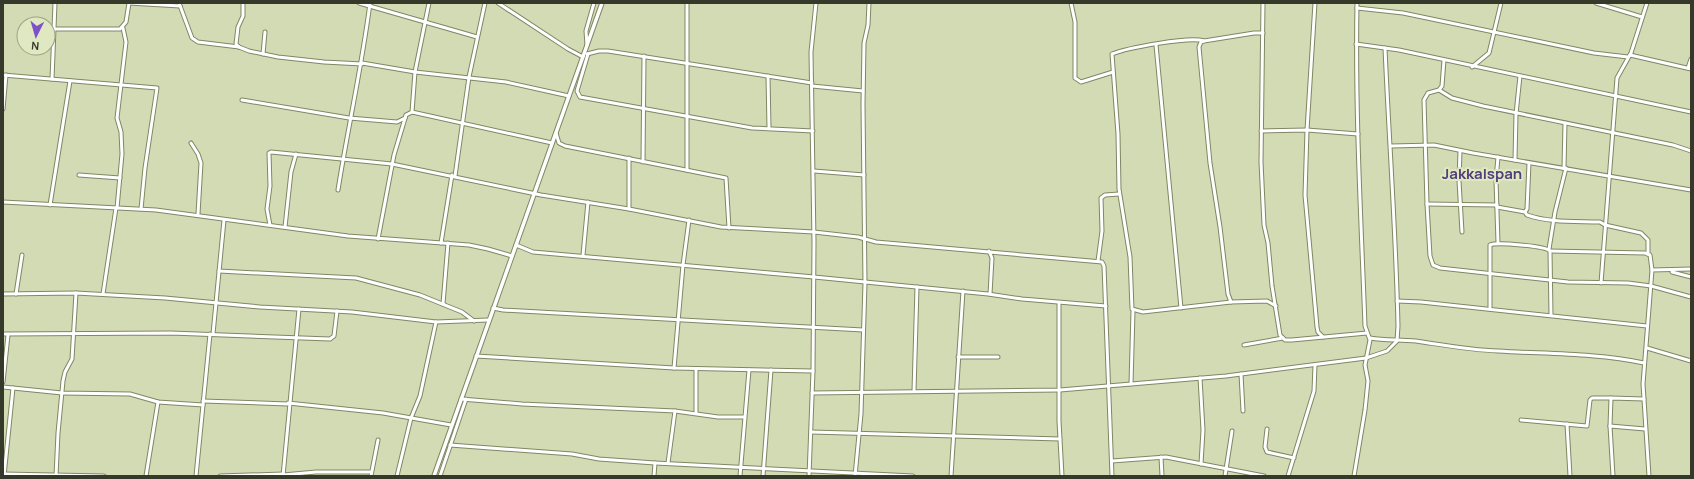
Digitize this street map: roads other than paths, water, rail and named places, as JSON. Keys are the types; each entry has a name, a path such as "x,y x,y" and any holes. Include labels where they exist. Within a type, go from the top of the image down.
{"street":[{"path":"54,16 55,3"},
{"path":"103,294 117,208 120,178 121,132 117,118 126,42 123,28 126,22 129,3 180,5 188,21 192,38 203,43 239,47 264,54 324,62 362,63 415,72 469,77 569,96"},
{"path":"239,47 235,42 243,16 243,3"},
{"path":"359,3 370,4 477,37"},
{"path":"242,100 350,118 397,122 405,118 412,112 415,72 424,21 429,3"},
{"path":"441,243 464,122 469,77 485,3"},
{"path":"498,3 568,49 585,55 603,51 644,56 685,64 768,76 812,85 863,91"},
{"path":"587,45 586,31 594,3"},
{"path":"602,3 587,45 577,91 579,96 752,128 814,131"},
{"path":"686,3 685,64 687,170"},
{"path":"809,476 813,371 814,277 814,131 811,46 816,3"},
{"path":"855,475 862,394 866,239 863,91 864,43 868,25 868,3"},
{"path":"1071,3 1075,16 1076,78 1081,82 1113,72"},
{"path":"1263,3 1261,131 1264,225 1268,243 1272,289 1276,306 1279,333 1282,338"},
{"path":"1314,3 1307,130 1306,205 1317,330 1323,337"},
{"path":"1354,476 1365,410 1368,381 1365,365 1370,338 1367,333 1358,134 1356,44 1358,3"},
{"path":"1472,67 1489,53 1501,3"},
{"path":"1596,3 1642,17"},
{"path":"1601,283 1618,73 1629,56 1648,3"},
{"path":"338,190 350,118 362,63 370,4"},
{"path":"1357,8 1403,13 1594,53 1629,56 1690,68 1691,59"},
{"path":"56,29 110,30 123,28"},
{"path":"264,54 265,32"},
{"path":"1131,384 1133,311 1129,252 1119,194 1118,134 1112,54 1126,49 1192,39 1204,41 1254,33 1263,33"},
{"path":"1204,41 1201,42 1199,47 1209,153 1228,294 1231,302"},
{"path":"1356,44 1385,48 1691,112"},
{"path":"1156,45 1181,308"},
{"path":"812,393 862,394 914,391 1060,390 1241,374 1366,358 1387,350 1397,341 1397,301 1391,146 1388,128 1385,48"},
{"path":"434,476 488,320 585,55"},
{"path":"52,79 53,56"},
{"path":"643,162 644,56"},
{"path":"1439,90 1443,83 1444,60"},
{"path":"3,109 5,75 157,88 145,168 141,209"},
{"path":"768,76 769,128"},
{"path":"1515,160 1516,114 1520,76"},
{"path":"50,205 70,81"},
{"path":"1691,151 1673,144 1516,114 1456,99 1439,90 1428,93 1425,99 1427,204 1430,256 1433,265 1440,268 1489,275 1601,283 1623,282 1651,286 1691,297"},
{"path":"412,112 464,122 552,144"},
{"path":"378,239 392,164 405,118"},
{"path":"1551,315 1549,280 1550,250 1553,220 1565,168 1564,123"},
{"path":"1261,131 1307,130 1358,134"},
{"path":"556,133 562,145 727,179 729,228"},
{"path":"191,143 198,154 201,163 198,214"},
{"path":"1391,146 1426,144 1443,146 1460,151 1691,190"},
{"path":"1460,151 1462,232"},
{"path":"270,225 267,209 270,186 269,153 296,154 392,164 534,193 729,228 814,232 872,241 989,250 1098,261 1103,263 1104,266 1110,386 1112,476"},
{"path":"284,227 291,172 296,154"},
{"path":"1498,157 1498,243"},
{"path":"629,158 629,209"},
{"path":"1525,212 1527,209 1529,163"},
{"path":"814,171 864,175"},
{"path":"79,175 120,178"},
{"path":"1098,261 1101,238 1101,198 1103,195 1119,194"},
{"path":"3,202 141,209 198,214 224,220 378,239 441,243 488,249 512,256"},
{"path":"583,256 588,202"},
{"path":"1427,204 1461,203 1497,206 1525,212 1531,217 1553,220 1600,222 1605,226 1645,235 1648,240 1648,254 1650,256 1652,270 1645,345 1647,348 1644,363 1645,429 1649,476"},
{"path":"196,476 224,220"},
{"path":"674,368 683,265 689,220"},
{"path":"1490,309 1489,246 1498,243 1506,245 1541,247 1550,250 1648,254"},
{"path":"443,304 448,244"},
{"path":"516,245 533,252 963,291 1022,300 1106,306"},
{"path":"989,250 992,258 990,294"},
{"path":"16,294 22,255"},
{"path":"1652,270 1669,271 1691,269"},
{"path":"219,271 356,278 420,295 462,312 474,321"},
{"path":"1669,271 1691,277"},
{"path":"914,391 917,287"},
{"path":"951,476 963,291"},
{"path":"56,476 58,434 64,375 72,362 76,293"},
{"path":"3,294 103,294 337,311 436,322 488,320"},
{"path":"1133,311 1143,312 1231,302 1267,301 1276,306"},
{"path":"1397,301 1551,315 1647,326"},
{"path":"1059,303 1060,439 1062,476"},
{"path":"493,308 502,310 863,330"},
{"path":"283,475 288,403 299,309"},
{"path":"3,334 211,334 332,338 334,334 337,311"},
{"path":"397,476 411,418 420,396 436,322"},
{"path":"1244,345 1282,338 1292,340 1367,333"},
{"path":"3,382 8,335"},
{"path":"1370,338 1397,341 1417,341 1434,345 1448,345 1495,351 1601,357 1644,363"},
{"path":"1647,348 1691,361"},
{"path":"476,356 696,369 813,371"},
{"path":"958,357 998,357"},
{"path":"1288,476 1314,391 1314,365"},
{"path":"696,369 696,413"},
{"path":"740,476 749,370"},
{"path":"763,476 771,370"},
{"path":"1241,374 1243,411"},
{"path":"1200,378 1203,430 1201,464"},
{"path":"3,387 62,393 130,394 158,402 203,405"},
{"path":"13,388 4,475 104,476"},
{"path":"461,398 522,404 675,411 718,417 744,417"},
{"path":"1521,420 1587,426 1590,400 1592,398 1644,399"},
{"path":"1611,398 1610,426 1613,476"},
{"path":"440,476 466,399"},
{"path":"204,401 288,403 411,418 451,425"},
{"path":"146,476 158,402"},
{"path":"668,463 675,411"},
{"path":"1567,424 1570,476"},
{"path":"1610,426 1645,429"},
{"path":"1267,429 1264,447 1266,452 1294,458"},
{"path":"1225,476 1232,431"},
{"path":"811,432 859,432 1060,439"},
{"path":"220,476 283,475 316,472 371,474 378,440"},
{"path":"450,445 572,454 655,463 809,470 855,475 913,476"},
{"path":"1112,461 1161,457 1264,476"},
{"path":"1161,457 1162,476"},
{"path":"654,476 655,463"}],"district":[{"name":"Jakkalspan","path":"1482,173"}]}
